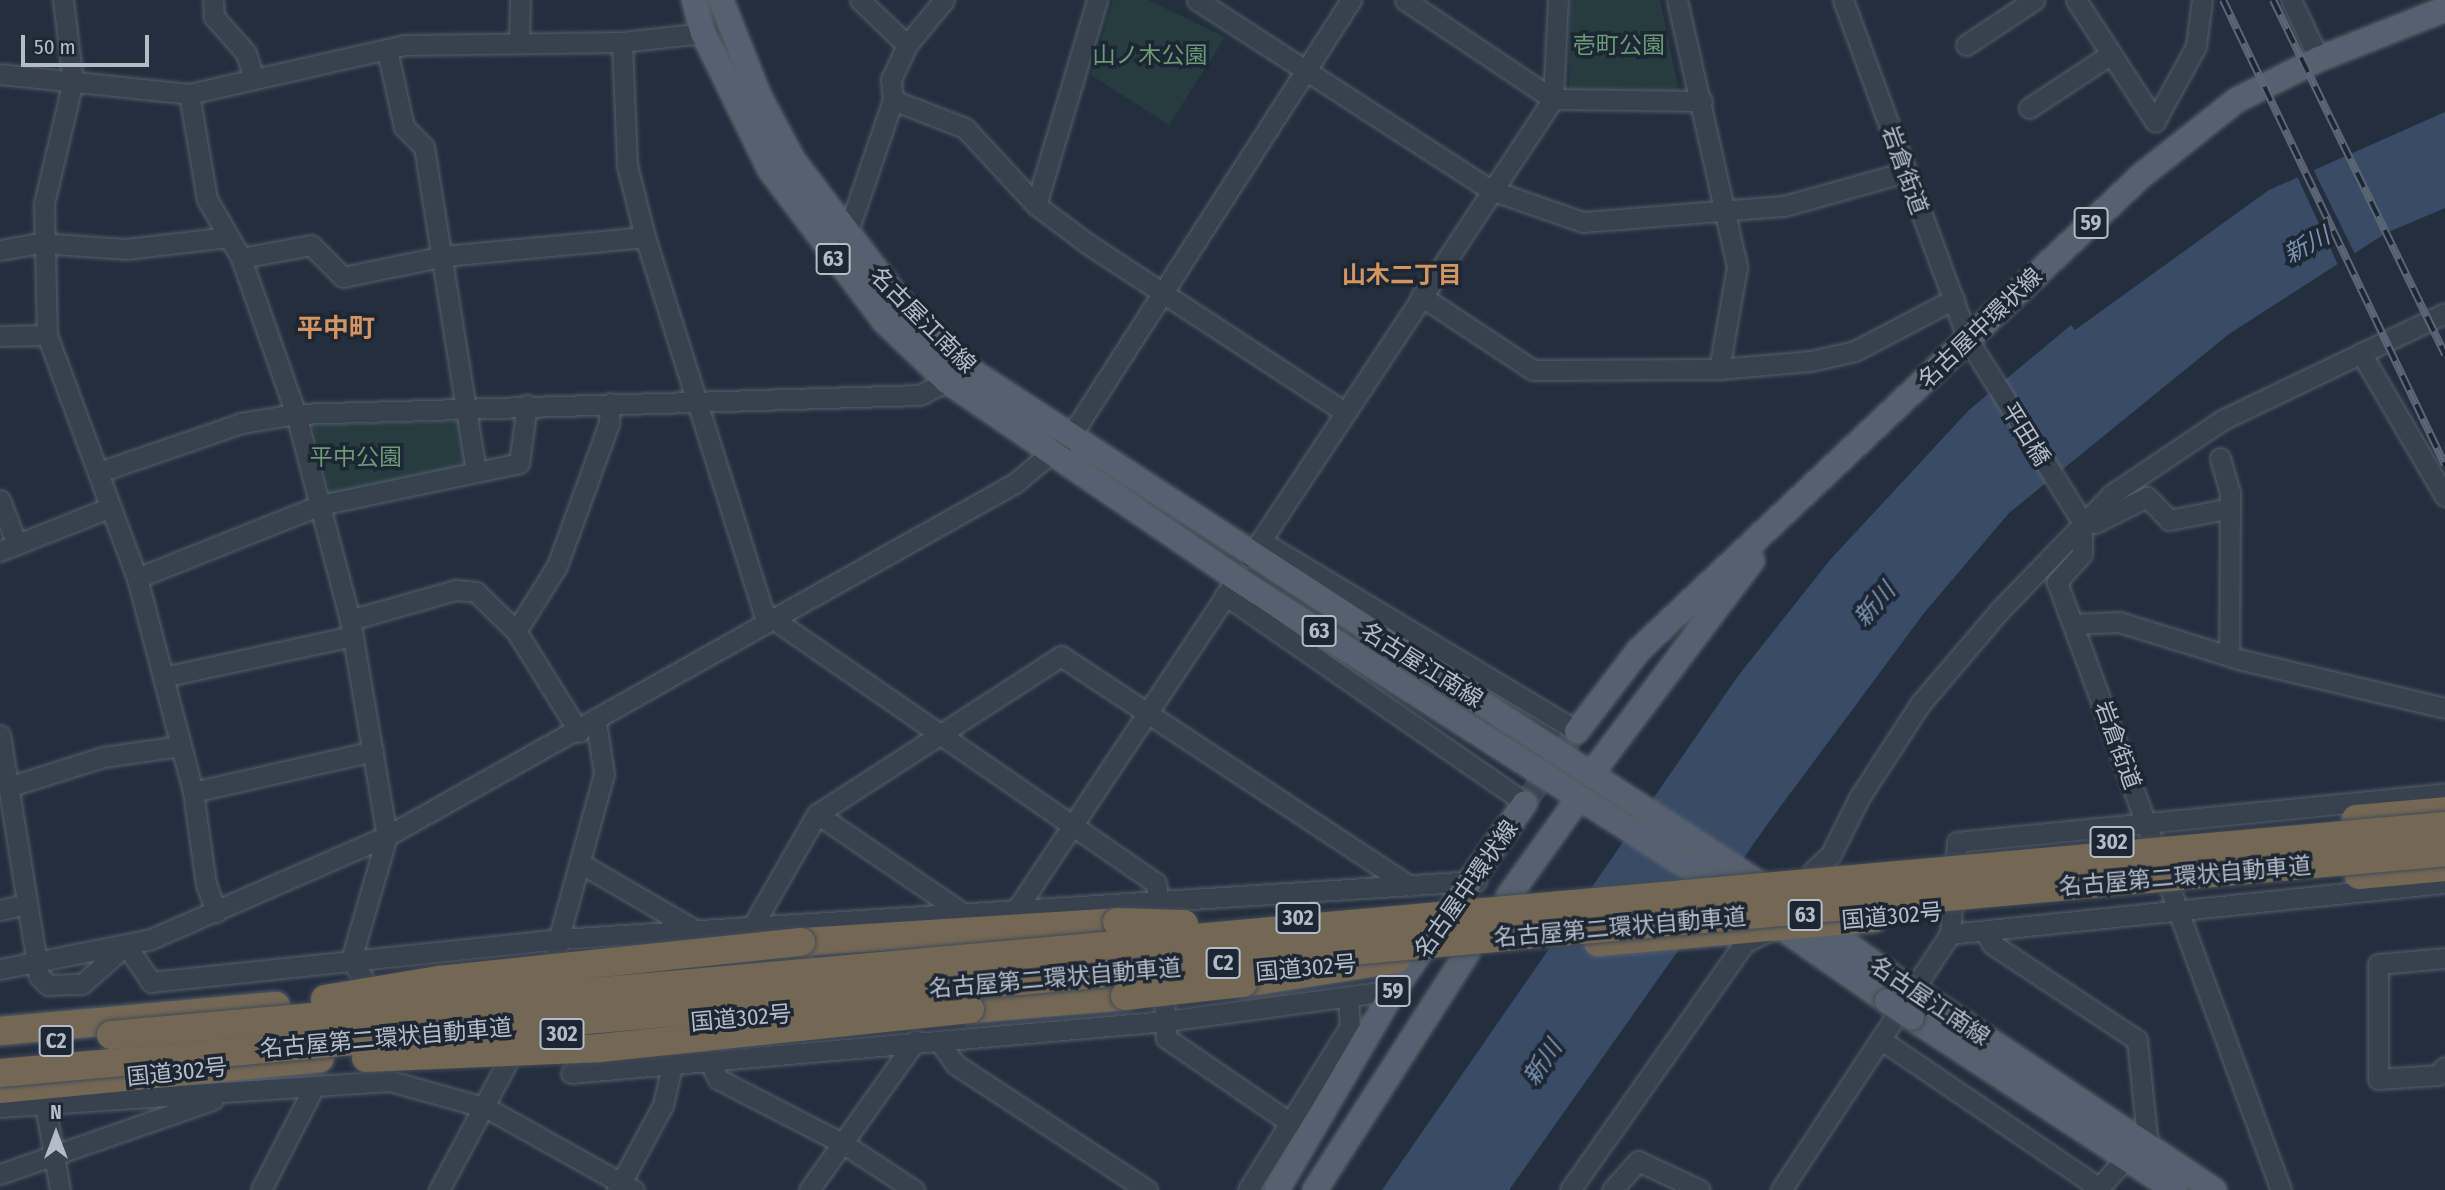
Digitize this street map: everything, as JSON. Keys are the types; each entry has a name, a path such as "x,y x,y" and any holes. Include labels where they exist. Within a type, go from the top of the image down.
{"highway":[{"name":"302","path":"1118,928 1224,925 1476,890 1517,896 1694,875 1749,876 1813,871 2445,811"},
{"name":"名古屋第二環状自動車道","path":"0,1046 2445,826"},
{"name":"名古屋第二環状自動車道","path":"0,1073 2445,852"},
{"name":"国道302号","path":"0,1089 520,1038 1125,990 1396,959 2445,867"},
{"path":"111,1035 439,980 801,942 1118,928"},
{"path":"0,1031 1118,928"},
{"path":"36,1070 600,1048 1125,990"}],"main road":[{"name":"名古屋江南線","path":"694,0 703,33 770,170 818,241 884,321 947,381 1231,587 1584,801 1694,875 1894,992 1923,996 2214,1190"},
{"name":"名古屋江南線","path":"721,0 759,96 846,237 967,368 1070,437 1255,549 1598,777 1710,848 1816,922 1894,992 1912,1018 2175,1190"},
{"name":"名古屋中環状線","path":"1577,731 1639,650 1788,513 2141,176 2237,100 2319,59 2445,9"},
{"path":"1598,777 1788,513"},
{"path":"1517,896 1584,801"},
{"name":"名古屋中環状線","path":"1277,1190 1354,1038 1476,890 1525,803"},
{"path":"1315,1190 1468,953"}],"street":[{"path":"63,0 73,81 40,243 47,335 137,578 193,792 205,884 216,912"},
{"path":"213,0 214,17 246,53 254,79"},
{"path":"519,41 520,0"},
{"path":"860,0 907,45"},
{"path":"846,237 893,100 891,79 907,45 944,0"},
{"path":"1036,205 1097,0"},
{"path":"1197,0 1492,190 1583,222 1784,206 1906,172"},
{"path":"0,969 35,959 126,946 216,912 387,836 579,732 1051,457 1070,437 1309,73 1351,0"},
{"path":"1405,0 1553,99 1702,101"},
{"path":"1558,0 1553,99 1342,410 1255,549 1577,731"},
{"path":"1677,0 1729,211 1737,267 1720,369"},
{"name":"岩倉街道","path":"1843,0 1968,340"},
{"path":"1966,45 2034,0"},
{"path":"2076,0 2155,121 2196,46 2202,0"},
{"path":"2291,0 2319,59"},
{"path":"0,74 189,94 387,50 519,41 622,42 703,33"},
{"path":"622,42 627,165 645,237 694,400 771,621 934,733 1071,822 1156,883 1166,1038 1286,1121"},
{"path":"387,50 404,127 424,147 444,256 476,472"},
{"path":"2029,108 2111,54"},
{"path":"189,94 207,199 241,258 296,414 352,628 387,836 351,960 376,998"},
{"path":"893,100 965,128 1036,205 1342,410"},
{"path":"0,250 40,243 126,249 229,237"},
{"path":"241,258 312,245 343,277 444,256 645,237"},
{"path":"1421,296 1533,370 1720,369 1855,351 1954,299"},
{"path":"1813,871 1831,855 1865,787 1920,704 2079,519 2222,420 2445,313"},
{"path":"0,336 47,335"},
{"name":"平田橋","path":"1968,340 2079,519"},
{"path":"2361,353 2445,496"},
{"path":"99,472 241,424 296,414 610,402 920,395 947,381"},
{"path":"516,631 557,566 609,423 610,402"},
{"path":"137,578 320,505 519,463 527,405"},
{"path":"2220,458 2230,508 2229,656"},
{"path":"2079,519 2147,497 2169,520 2230,508"},
{"path":"0,500 8,547 111,507"},
{"name":"岩倉街道","path":"2079,519 2082,554 2057,582 2281,1190"},
{"path":"1015,912 1071,822 1231,587 1525,803"},
{"path":"163,677 352,628 455,590 476,592 516,631 579,732"},
{"path":"2073,624 2119,622 2229,656 2445,708"},
{"path":"752,927 817,814 934,733 1060,656 1410,886"},
{"path":"439,1190 487,1108 546,981 604,774 596,722"},
{"path":"0,735 35,959 48,985 70,988 126,946"},
{"path":"8,787 103,757 180,746"},
{"path":"193,792 373,751"},
{"path":"1781,1190 1950,934 1954,851 1965,837 2445,793"},
{"path":"817,814 958,910"},
{"path":"580,863 697,931"},
{"path":"1950,934 2445,883"},
{"path":"126,946 152,982 559,939 671,934 958,910 1015,912 1410,886 1476,890"},
{"path":"0,910 26,904"},
{"path":"1570,1190 1744,943 1780,925"},
{"path":"1984,932 1992,944 2137,1040 2148,1146"},
{"path":"610,975 671,934"},
{"path":"2445,958 2378,964 2378,1079 2438,1075 2445,1067"},
{"path":"571,1073 672,1066 915,1041 940,1043 1166,1021 1348,999 1394,990"},
{"path":"1248,1190 1286,1121 1354,1038 1348,999"},
{"path":"1880,1039 2098,1189 2125,1159"},
{"path":"965,1071 970,1040"},
{"path":"809,1190 915,1041"},
{"path":"940,1043 965,1071 1147,1190"},
{"path":"710,1062 718,1079 844,1144 914,1190"},
{"path":"0,1107 219,1096 390,1082 487,1108 624,1188 663,1105 672,1066"},
{"path":"170,1098 202,1070"},
{"path":"261,1190 314,1087"},
{"path":"0,1174 57,1159 219,1096"},
{"path":"46,1105 60,1190"},
{"path":"1612,1190 1638,1161 1700,1190"}],"green space":[{"name":"山ノ木公園","path":"1113,0 1148,0 1225,37 1169,125 1091,75"},
{"name":"壱町公園","path":"1570,0 1660,0 1679,91 1569,90"},
{"name":"平中公園","path":"459,421 468,466 331,495 313,425"}],"water":[{"name":"新川","path":"2445,112 2445,208 2386,233 2229,334 2009,513 1924,613 1769,822 1509,1190 1382,1190 1738,676 1830,560 1969,410 2071,325 2075,330 2269,190"}],"pier":[{"path":"2312,167 2356,256 2339,267 2296,174"}],"tunnel":[{"path":"1525,803 1577,731"}],"railway":[{"path":"2223,0 2445,465"},
{"path":"2273,0 2445,355"}],"district":[{"name":"山木二丁目","path":"1402,276"},
{"name":"平中町","path":"336,329"}]}
